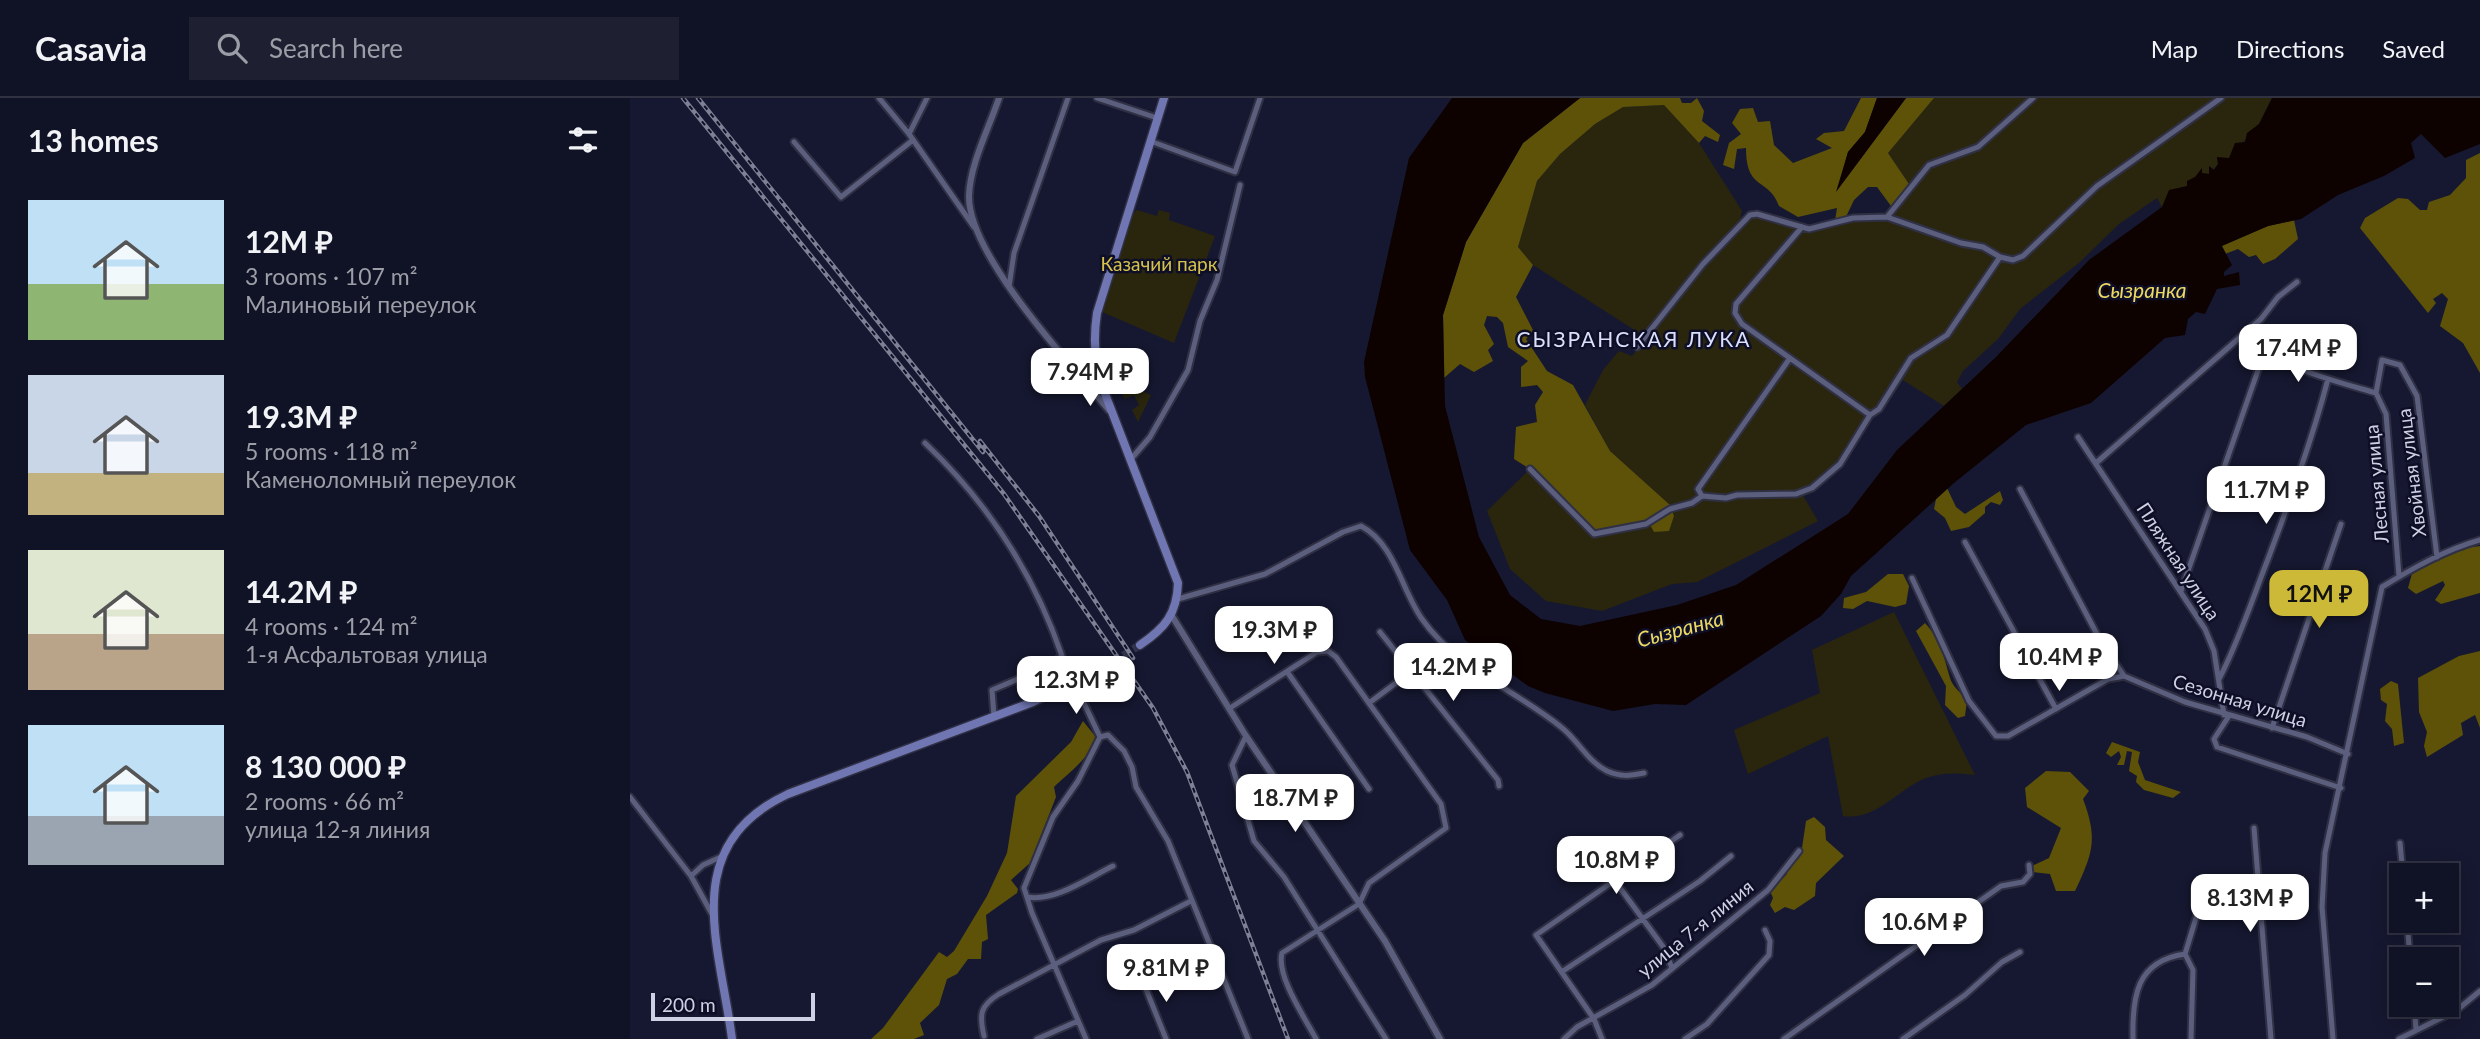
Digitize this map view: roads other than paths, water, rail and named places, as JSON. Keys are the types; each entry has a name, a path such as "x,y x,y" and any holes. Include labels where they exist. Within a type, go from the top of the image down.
{"main road":[{"path":"1140,645 1163,628 1172,616 1178,599 1178,583 1174,565 1099,376 1094,347 1097,313 1164,98"},
{"path":"732,1039 712,900 723,856 735,833 747,819 774,801 1075,684 1113,662"}],"street":[{"path":"879,98 911,137 978,233 1009,287 1114,416"},
{"path":"794,142 841,197 911,137 928,98"},
{"path":"978,233 971,214 970,186 999,98"},
{"path":"1009,287 1014,253 1070,98"},
{"path":"1097,98 1157,118"},
{"path":"1150,141 1235,172 1260,98"},
{"path":"1887,217 1929,165 1978,147 2033,98"},
{"path":"1637,347 1703,264 1746,218 1757,214 1802,227 1820,227 1853,218 1887,217 1961,243 1983,247 2000,257 2013,260 2023,256 2097,186 2221,98"},
{"path":"1131,459 1150,437 1188,370 1200,321 1217,279 1240,186"},
{"path":"1802,227 1736,304 1735,313 1742,324 1870,415"},
{"path":"1530,469 1594,534 1646,524 1670,509 1692,503 1702,496 1726,498 1737,495 1796,494 1812,488 1840,464 1870,415 1880,409 1911,359 1947,335 2000,257"},
{"path":"2096,463 2243,334 2297,282"},
{"path":"2243,334 2264,353 2274,355 2301,372 2375,393"},
{"path":"2181,592 2264,353"},
{"path":"1702,496 1698,489 1790,358"},
{"name":"Хвойная улица","path":"2375,393 2382,360 2400,365 2417,396 2437,557"},
{"path":"1086,383 1099,376"},
{"path":"2219,679 2233,652 2277,533 2329,379"},
{"name":"Лесная улица","path":"2375,393 2386,414 2399,576"},
{"name":"Пляжная улица","path":"2078,436 2205,629 2214,651 2227,715"},
{"path":"925,443 985,509 1029,574 1046,609 1062,656 1046,667 992,690 993,716"},
{"path":"1912,578 1969,701 1996,736 2008,736 2108,679 2124,676 2099,638 2020,489"},
{"path":"2272,728 2341,524"},
{"path":"1178,599 1265,573 1343,531 1361,526 1373,533 1381,543 1421,618 1455,656 1558,724 1606,770 1623,777 1643,773"},
{"path":"2333,1039 2322,907 2327,845 2382,587 2437,557 2479,539"},
{"path":"1965,542 2056,709"},
{"path":"1172,616 1246,736 1385,941 1440,1039"},
{"path":"1380,632 1498,780 1499,786"},
{"path":"1230,708 1317,652 1328,651 1336,657 1441,804 1446,828 1369,883 1359,904 1282,953 1279,963 1292,995 1316,1039"},
{"path":"1369,703 1412,671"},
{"path":"1288,673 1369,789"},
{"name":"Сезонная улица","path":"2124,676 2186,702 2307,737 2348,754"},
{"path":"1075,684 1100,737"},
{"path":"2227,715 2214,739 2217,747 2341,788"},
{"path":"1086,1039 1024,888 1053,817 1078,780 1100,737 1108,735 1124,751 1132,767 1136,787 1161,827 1248,1039"},
{"path":"1246,736 1232,765 1254,841 1284,877 1386,1039"},
{"path":"630,797 691,876 713,916"},
{"path":"2254,828 2271,1039"},
{"path":"1602,1039 1594,1018 1536,936 1680,835"},
{"path":"2400,843 2402,863"},
{"name":"улица 7-я линия","path":"1564,1039 1577,1027 1652,985 1768,890 1800,851"},
{"path":"691,876 703,865 723,856"},
{"path":"1563,971 1700,881 1731,856"},
{"path":"1784,1039 2001,886 2024,882 2030,874 2029,865"},
{"path":"1027,897 1037,899 1054,894 1113,866"},
{"path":"1615,881 1664,948 1672,968"},
{"path":"2191,1039 2193,970 2185,954 2199,908 2208,903 2260,899"},
{"path":"984,1036 979,1016 985,1003 1101,940 1134,930 1191,901"},
{"path":"1685,1039 1707,1024 1769,955 1770,941 1765,930"},
{"path":"1903,1039 1965,995 2002,962 2020,952"},
{"path":"2133,1039 2132,1005 2144,973 2172,956 2185,954"},
{"path":"1142,979 1166,1039"},
{"path":"2399,1039 2457,1010 2480,992"},
{"path":"2415,1017 2416,1029"},
{"path":"1037,1039 1079,1021"}],"water":[{"name":"Сызранка","path":"1452,98 1580,98 1523,143 1466,242 1443,315 1445,406 1479,537 1510,595 1541,619 1580,626 1677,605 1736,585 1848,514 1897,450 1996,357 2089,260 2162,207 2169,190 2187,186 2187,181 2195,177 2202,168 2202,173 2209,174 2209,166 2214,170 2218,164 2217,157 2229,158 2235,143 2245,142 2247,133 2259,124 2272,98 2480,98 2480,144 2445,158 2421,134 2411,143 2415,158 2384,176 2338,195 2301,219 2268,226 2222,246 2232,265 2224,272 2224,276 2239,272 2240,285 2217,289 2205,314 2196,312 2188,319 2185,335 2165,338 2091,403 2026,425 1954,483 1851,576 1841,594 1821,616 1686,705 1655,704 1613,711 1528,686 1465,640 1447,600 1410,550 1365,377 1364,362 1409,158"},
{"path":"1877,98 1906,98 1836,192 1848,152 1865,132"}],"tunnel":[{"path":"1113,662 1140,645"}],"railway":[{"path":"683,98 1004,494 1153,708 1187,772 1288,1039"},
{"path":"698,98 983,452"},
{"path":"980,441 1039,516 1133,658"}],"district":[{"name":"СЫЗРАНСКАЯ ЛУКА","path":"1634,338"}],"park label":[{"name":"Казачий парк","path":"1159,263"}]}
